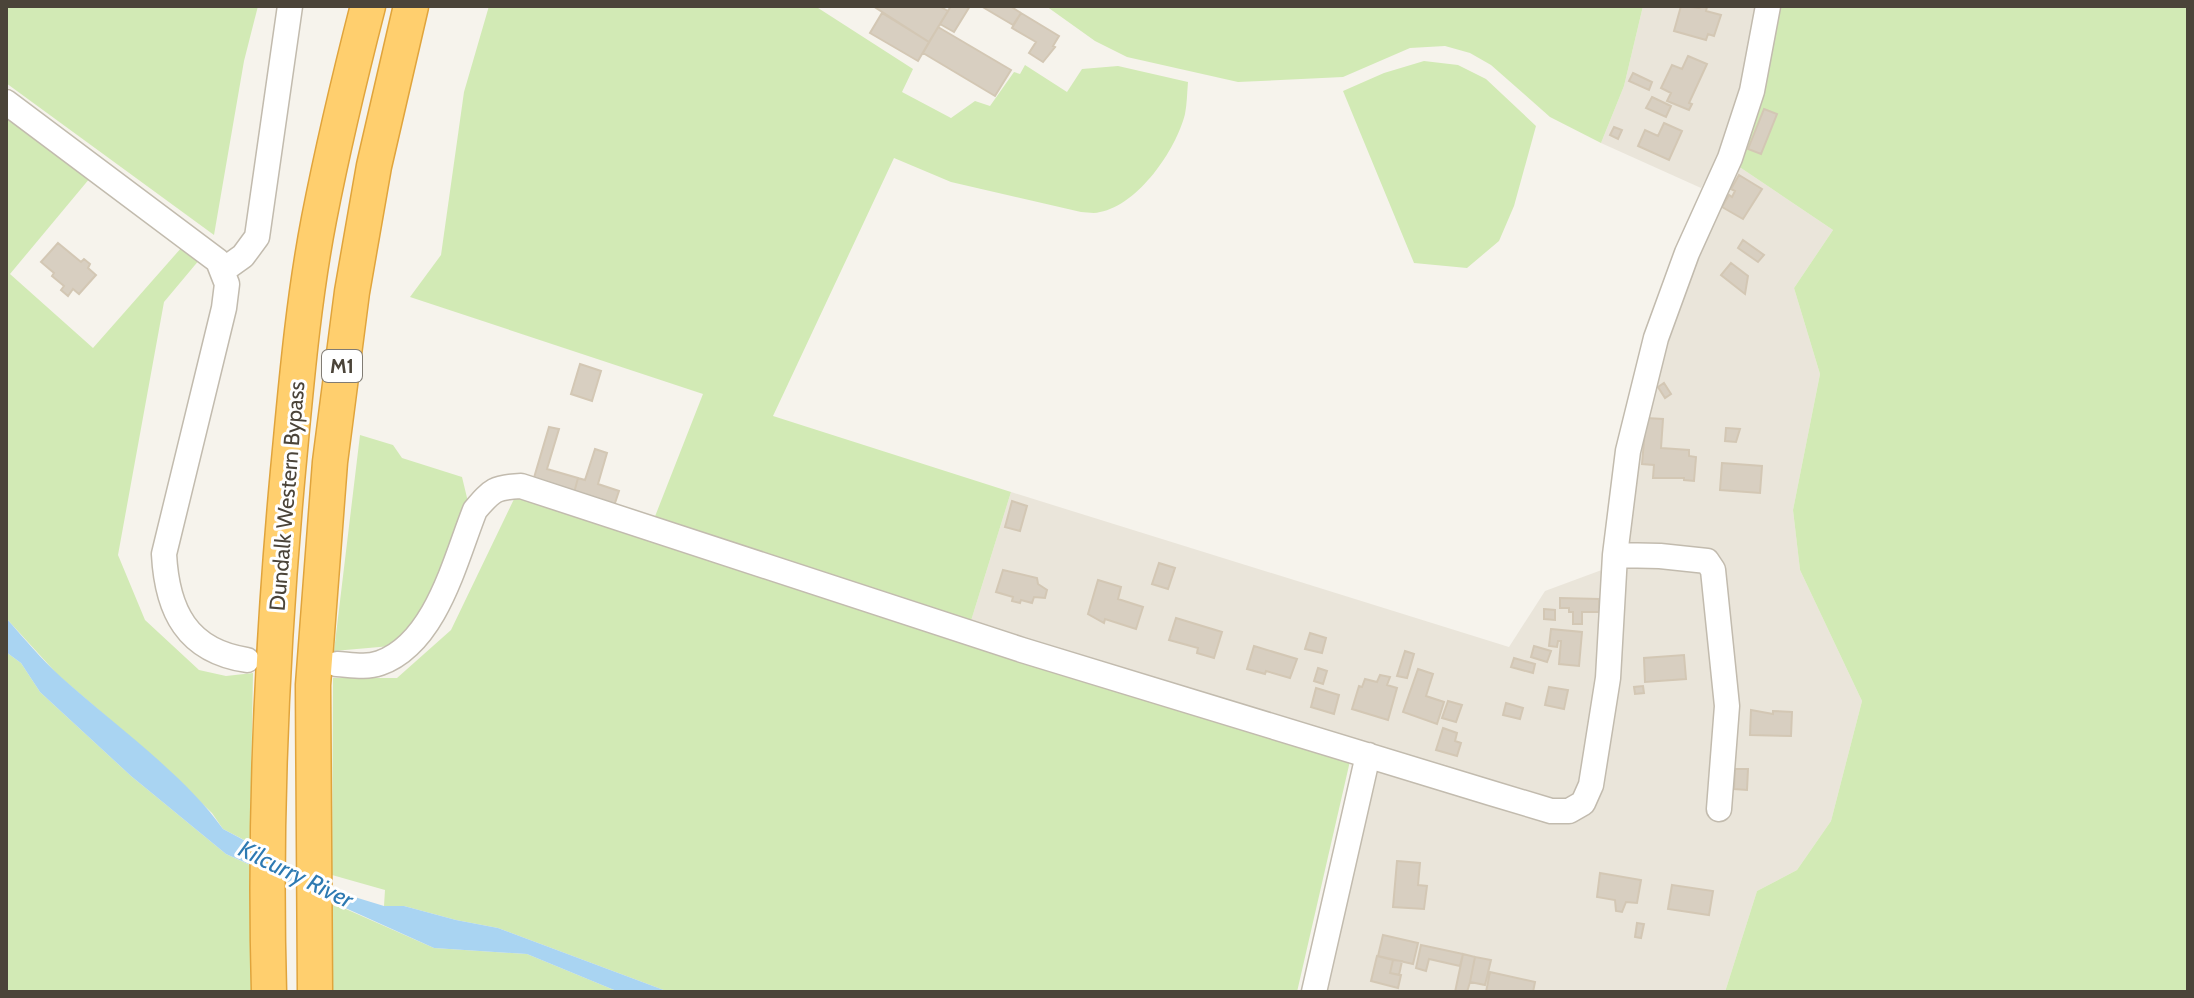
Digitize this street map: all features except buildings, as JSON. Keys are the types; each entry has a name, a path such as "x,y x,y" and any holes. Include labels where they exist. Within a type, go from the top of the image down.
{"highway":[{"name":"Dundalk Western Bypass","path":"269,992 267,837 282,538 301,334 319,219 368,6"},
{"name":"Dundalk Western Bypass","path":"315,992 313,685 330,462 352,292 374,166 411,6"}],"street":[{"path":"225,278 257,237 290,6"},
{"path":"337,664 362,666 379,663 403,651 417,638 427,626 475,510 500,487 521,486 1022,650 1551,811 1569,811 1583,803 1591,785 1608,678 1615,555 1628,451 1656,338 1687,253 1730,158 1752,91 1768,6"},
{"path":"6,102 218,261 225,278 224,308 164,554 165,585 174,608 189,632 225,657 247,660"},
{"path":"1615,555 1707,561 1713,570 1727,706 1719,809"},
{"path":"1314,992 1368,755"}],"shaded area":[{"path":"1643,6 1761,6 1748,68 1720,153 1701,188 1601,143 1624,86"},
{"path":"1738,166 1833,230 1794,288 1820,374 1793,510 1800,570 1862,701 1831,821 1797,870 1757,891 1725,992 1324,992 1378,772 1541,820 1572,822 1621,591 1638,437 1696,246"},
{"path":"1011,492 1509,647 1545,591 1607,568 1602,676 1582,784 1573,798 1553,804 970,624"}],"green space":[{"path":"6,6 258,6 244,61 214,235 6,83"},
{"path":"489,6 815,6 913,69 902,92 951,118 975,101 990,106 1014,72 1020,74 1025,65 1067,92 1082,69 1118,66 1188,82 1185,114 1164,159 1128,199 1100,212 1081,212 951,182 894,158 773,416 1011,492 970,624 654,519 703,394 410,297 441,255 464,92"},
{"path":"1046,6 1643,6 1624,86 1601,143 1550,117 1491,65 1470,53 1445,46 1410,48 1343,77 1238,82 1127,57 1095,41"},
{"path":"1779,6 2188,6 2188,992 1725,992 1757,891 1797,870 1831,821 1862,701 1800,570 1793,510 1820,374 1794,288 1833,230 1738,166 1770,64"},
{"path":"1424,61 1458,65 1486,79 1536,126 1514,206 1499,241 1467,268 1414,263 1343,91 1384,73"},
{"path":"6,117 90,178 10,274 93,348 182,247 200,259 164,302 118,555 145,620 199,670 226,676 253,673 250,843 223,829 212,813 149,753 58,675 6,618"},
{"path":"360,435 393,445 402,458 462,477 469,506 418,622 391,646 334,651"},
{"path":"515,497 1350,761 1297,992 669,992 498,928 404,906 384,906 385,890 332,875 333,678 397,678 451,630"},
{"path":"6,652 21,663 40,692 131,776 226,854 252,866 253,992 6,992"},
{"path":"330,902 434,948 527,954 619,992 330,992"}],"water":[{"name":"Kilcurry River","path":"6,618 54,670 188,789 223,829 348,895 384,906 404,906 498,928 669,992 619,992 527,954 434,948 226,854 131,776 40,692 21,663 6,652"}]}
